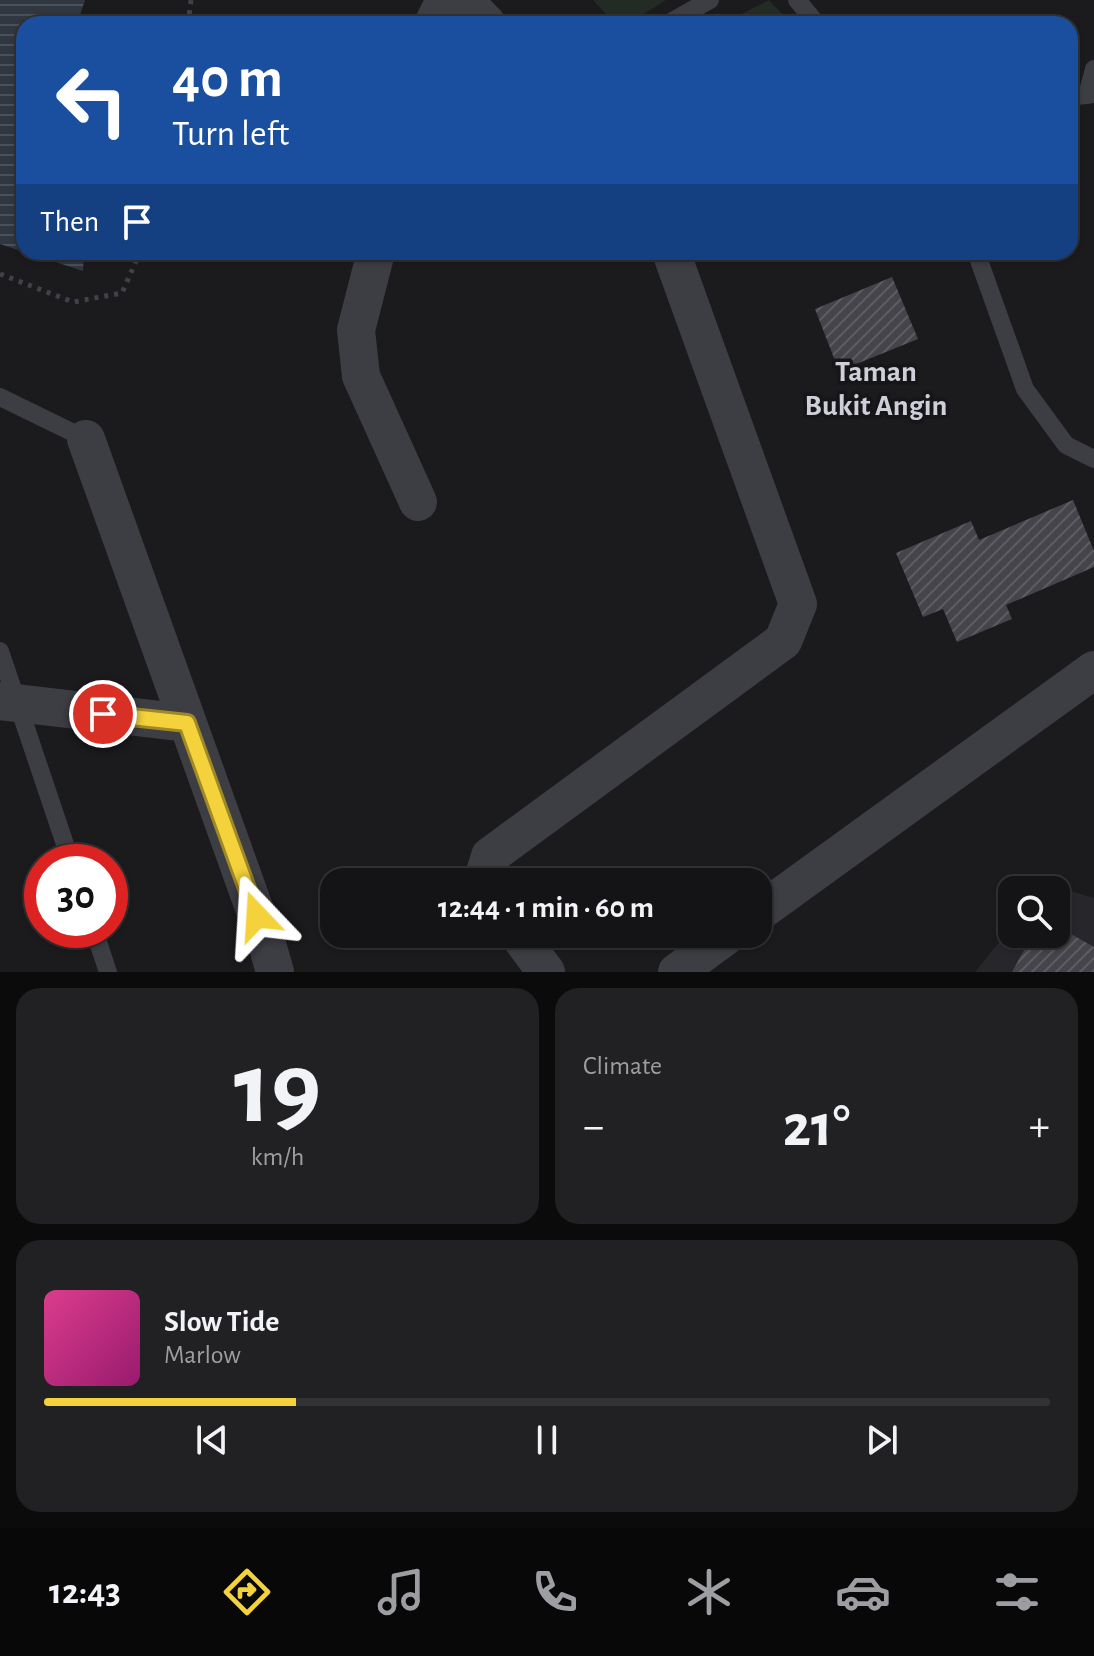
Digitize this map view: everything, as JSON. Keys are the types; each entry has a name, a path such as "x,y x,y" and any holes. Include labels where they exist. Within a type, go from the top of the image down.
{"street":[{"path":"464,0 479,16"},
{"path":"374,260 356,330 361,376 418,502"},
{"path":"486,868 490,856 783,641 798,604 674,260"},
{"path":"86,439 275,972"},
{"path":"772,903 1094,670"},
{"path":"9,702 187,723"},
{"path":"528,948 546,972"},
{"path":"677,972 710,948"}],"lane":[{"path":"681,16 710,0"},
{"path":"797,0 810,16"},
{"path":"1084,95 1094,69"},
{"path":"979,260 1025,389 1066,445 1094,459"},
{"path":"0,397 86,439"},
{"path":"0,651 9,702 64,844"},
{"path":"100,948 108,972"}],"path":[{"path":"0,274 73,302 122,293 136,260"}],"shaded area":[{"path":"0,0 85,0 80,16 16,16 16,249 0,244"},
{"path":"593,0 666,0 641,16 608,16"},
{"path":"769,0 784,16 738,16"},
{"path":"49,260 84,260 83,271"},
{"path":"1070,891 1094,898 1094,972 975,972 998,943 998,948 1070,948"}],"building":[{"path":"892,277 918,339 839,371 815,309"},
{"path":"1073,500 1094,551 1094,567 1006,605 1012,619 957,642 943,609 923,617 896,553 971,521 979,540"},
{"path":"1070,934 1094,947 1094,972 1012,972 1025,948 1070,948"}],"district":[{"name":"Taman Bukit Angin","path":"876,389"}],"route":[{"path":"103,714 187,723 257,916"}]}
